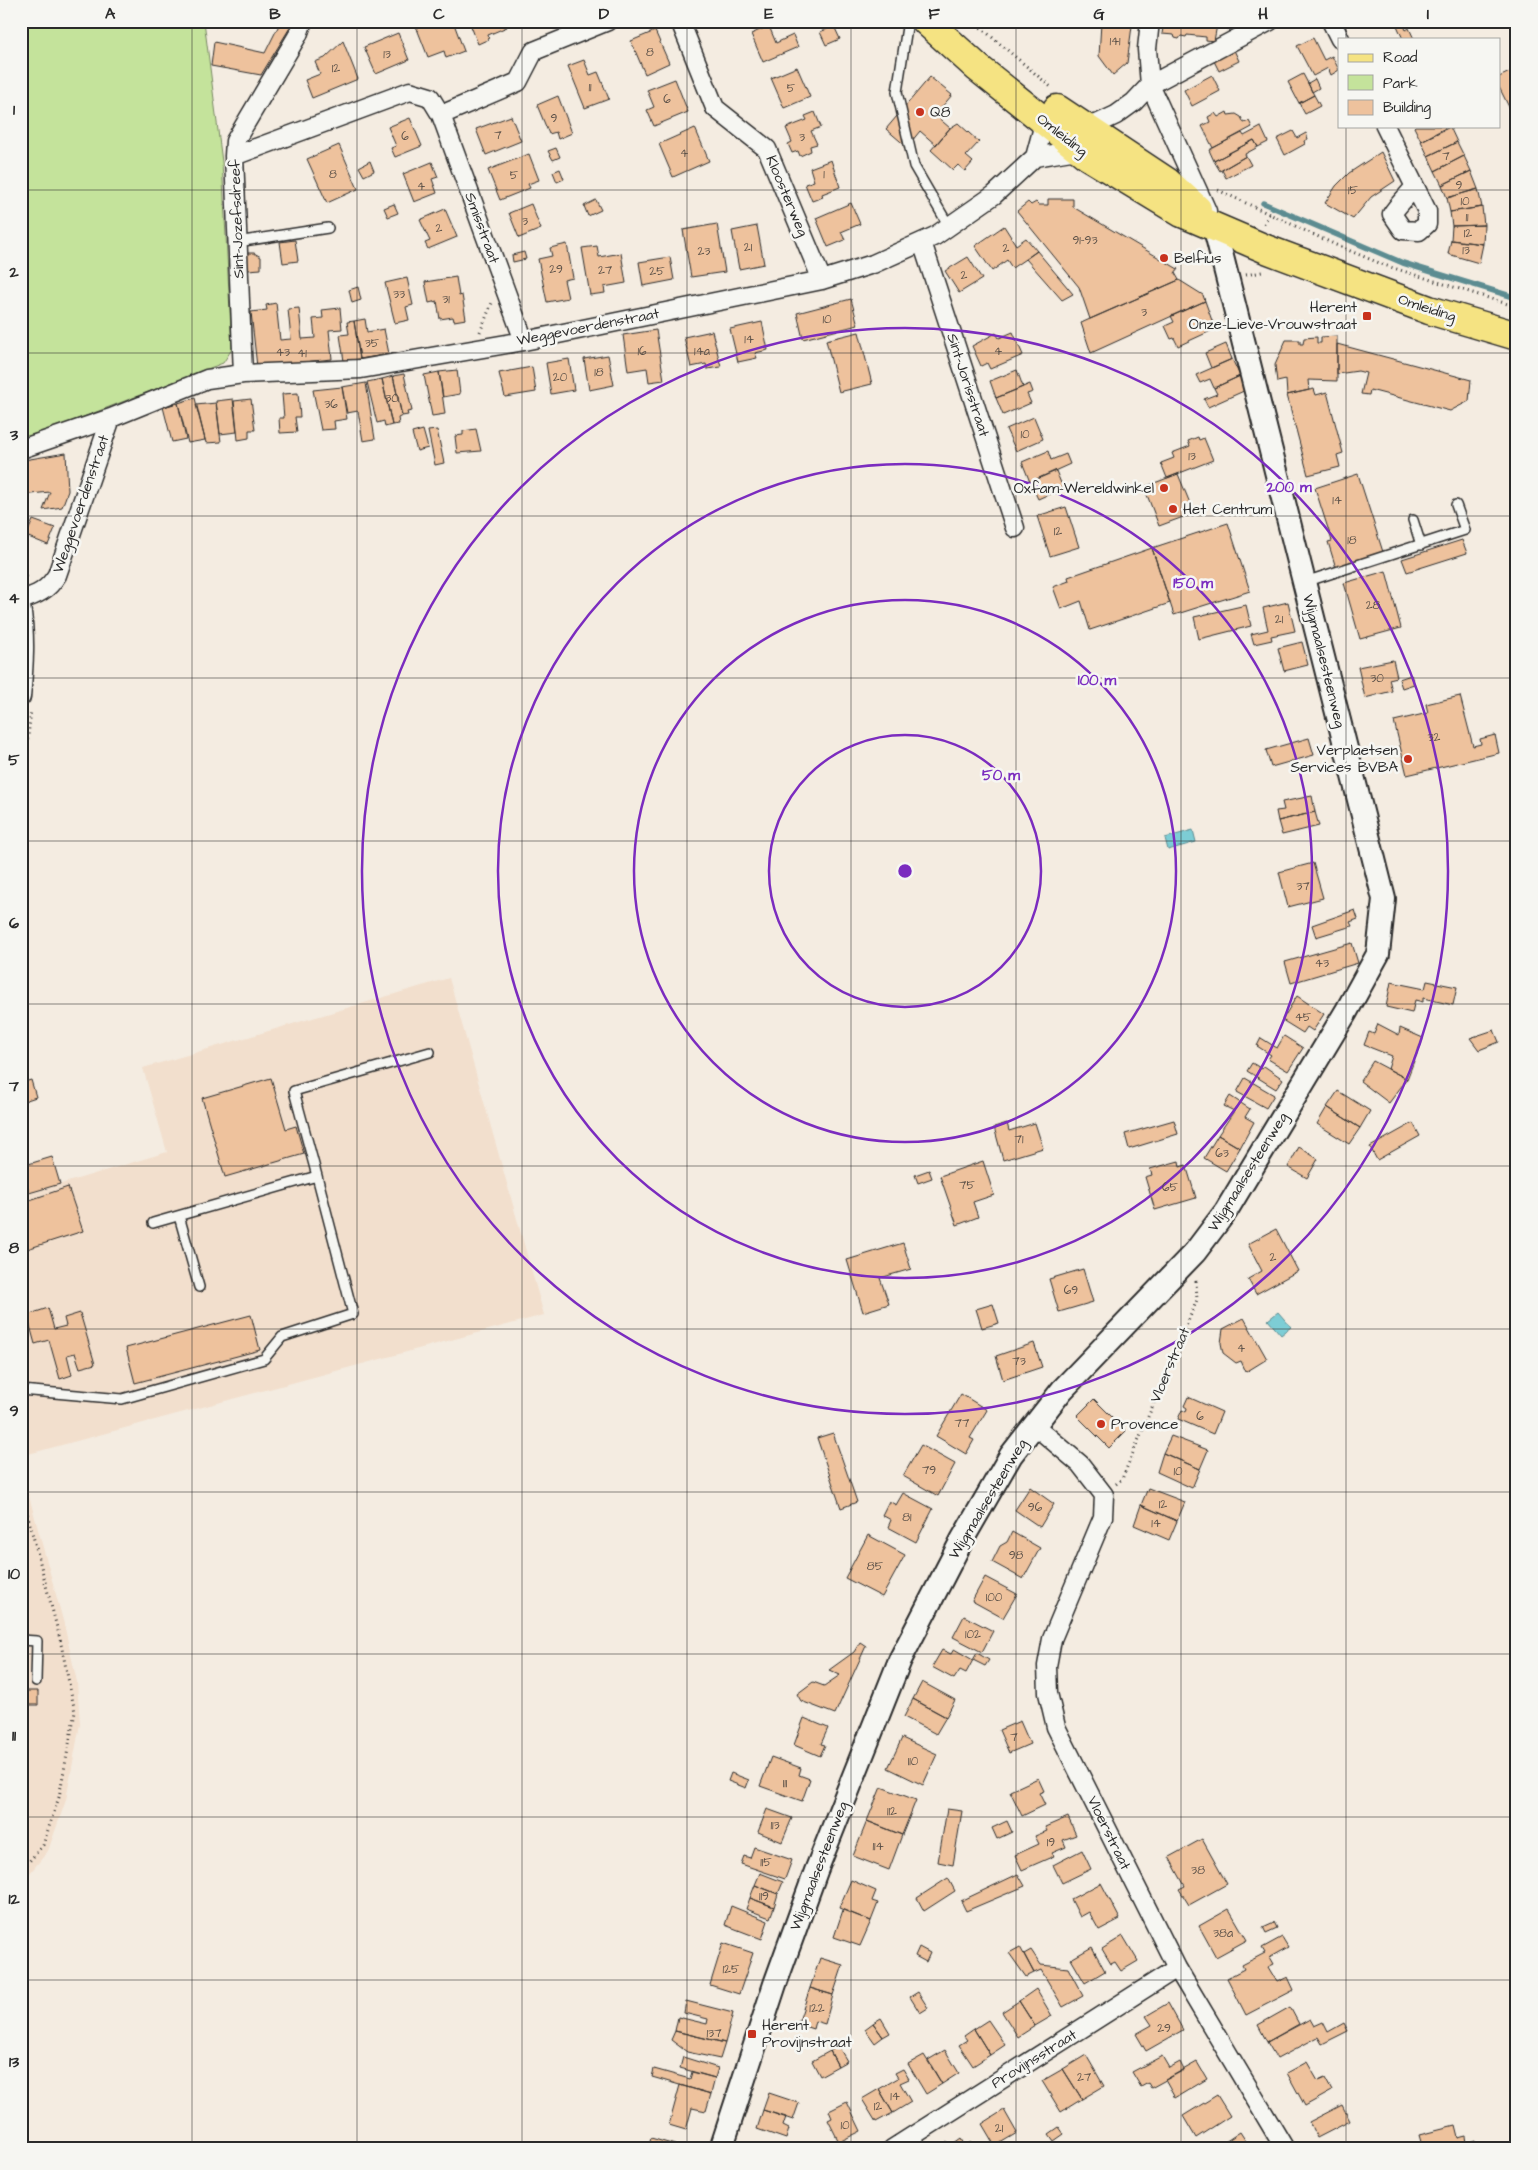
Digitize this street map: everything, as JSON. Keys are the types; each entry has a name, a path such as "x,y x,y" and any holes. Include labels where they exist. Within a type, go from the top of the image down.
{"main road":[{"name":"Omleiding","path":"926,21 1038,117 1088,156 1182,213 1214,225 1266,249 1429,310 1512,333"},
{"name":"Omleiding","path":"950,21 1022,83 1082,127 1168,182 1214,225"}],"street":[{"name":"Sint-Jozefsdreef","path":"243,374 234,156 236,141 298,35 304,21"},
{"path":"441,115 518,82 534,51 608,21"},
{"name":"Kloosterweg","path":"680,21 715,108 767,149 822,280"},
{"path":"1150,21 1147,49 1150,85 1214,225"},
{"path":"1088,156 1071,151 1036,157 1042,132 1038,117 1082,127 1116,116 1134,102 1150,85 1270,21"},
{"path":"1331,21 1340,38"},
{"name":"Smisstraat","path":"234,156 410,91 430,97 441,115 524,341"},
{"path":"1386,128 1416,186"},
{"name":"Weggevoerdenstraat","path":"21,449 111,418 207,379 243,374 361,369 524,341 822,280 873,264 950,228 994,195 1036,157"},
{"name":"Wijgmaalsesteenweg","path":"721,2149 775,1984 816,1871 900,1660 962,1540 1011,1455 1068,1382 1195,1252 1226,1211 1346,1012 1378,954 1384,899 1214,225"},
{"name":"Sint-Jorisstraat","path":"922,242 1015,528"},
{"name":"Weggevoerdenstraat","path":"21,600 41,593 51,585 57,576 111,418"},
{"path":"21,606 24,629 27,700"},
{"path":"1034,1425 1080,1464 1104,1495"},
{"name":"Vloerstraat","path":"1104,1495 1103,1518 1052,1639 1047,1666 1048,1693 1056,1726 1177,1968 1285,2149"},
{"name":"Provijnsstraat","path":"892,2149 1177,1968"}],"lane":[{"path":"910,21 907,26 897,92 914,166 950,228"},
{"path":"237,242 328,228"},
{"path":"1304,582 1465,530 1456,505"},
{"path":"1413,520 1421,545"},
{"path":"21,1390 122,1399 264,1359 282,1337 353,1314 294,1091 430,1052"},
{"path":"153,1223 317,1176"},
{"path":"179,1216 200,1287"},
{"path":"21,1640 37,1641 36,1681"}],"path":[{"path":"973,21 1056,92"},
{"path":"1213,188 1384,265 1517,307"},
{"path":"471,350 482,328 501,279"},
{"path":"21,562 26,576"},
{"path":"21,799 27,700"},
{"name":"Vloerstraat","path":"1104,1495 1122,1478 1197,1300 1195,1252"},
{"path":"21,1490 60,1639 74,1712 59,1797 43,1845 21,1871"},
{"path":"21,2143 24,2149"}],"shaded area":[{"path":"449,978 544,1315 21,1456 21,1196 167,1152 143,1068"},
{"path":"21,1467 64,1624 77,1682 80,1724 66,1800 48,1851 21,1884"}],"green space":[{"path":"21,21 204,21 222,162 232,349 223,363 21,441"}],"water":[{"path":"1193,830 1196,842 1168,850 1165,838"},
{"path":"1278,1312 1291,1327 1281,1335 1268,1320"}],"building":[{"path":"281,21 294,21 261,75 211,66 214,42 265,53"},
{"path":"414,21 453,21 464,51 446,58 444,51 428,57"},
{"path":"469,21 505,21 507,27 488,35 489,39 478,44"},
{"path":"1164,21 1192,21 1217,25 1214,41 1206,40 1206,37 1187,35 1186,37 1181,36 1179,39 1175,38 1174,35 1162,34"},
{"path":"1395,21 1402,21 1406,30 1409,28 1414,38 1403,38"},
{"path":"1101,23 1132,26 1127,63 1113,75 1099,56"},
{"path":"769,26 776,43 793,35 798,47 763,62 751,34"},
{"path":"834,26 840,39 826,45 820,32"},
{"path":"655,31 669,63 645,74 631,41"},
{"path":"398,33 409,60 376,74 364,47"},
{"path":"1313,38 1324,60 1332,56 1338,71 1331,75 1328,68 1313,76 1297,46"},
{"path":"343,41 358,79 312,98 305,80 320,74 315,62 325,58"},
{"path":"1234,50 1239,61 1219,71 1214,61"},
{"path":"584,60 590,75 598,72 609,99 585,108 568,66"},
{"path":"797,67 810,97 784,108 771,78"},
{"path":"1517,70 1517,123 1500,89 1500,77"},
{"path":"1303,74 1314,95 1299,103 1288,82"},
{"path":"1212,75 1220,91 1192,106 1184,90"},
{"path":"930,77 952,95 935,115 950,128 936,145 920,131 907,147 886,129"},
{"path":"675,79 688,112 654,126 647,110 654,107 647,90"},
{"path":"1315,79 1319,88 1312,92 1308,83"},
{"path":"1314,95 1320,106 1305,114 1299,103"},
{"path":"558,96 572,133 558,139 556,132 549,134 537,105"},
{"path":"815,112 821,127 811,131 817,144 810,146 811,151 800,156 798,151 792,153 788,144 792,142 786,128 807,120 805,116"},
{"path":"1227,112 1228,115 1236,114 1241,117 1244,123 1249,121 1252,127 1213,148 1202,126 1210,122 1208,117 1215,113 1218,117"},
{"path":"511,116 521,141 486,155 476,129"},
{"path":"410,118 422,146 395,157 391,148 396,146 388,127"},
{"path":"958,123 979,142 966,156 973,162 965,171 958,165 953,170 931,150 950,128"},
{"path":"1261,127 1268,142 1258,147 1254,140 1214,161 1209,150 1242,133 1244,136"},
{"path":"695,128 709,161 673,177 659,144"},
{"path":"1414,128 1445,128 1421,141"},
{"path":"1450,128 1457,142 1428,156 1421,141"},
{"path":"1293,131 1297,138 1306,133 1308,139 1304,141 1305,144 1285,155 1277,139"},
{"path":"1254,140 1258,147 1220,171 1214,161"},
{"path":"1457,142 1464,156 1435,171 1428,156"},
{"path":"339,145 358,189 327,203 307,159"},
{"path":"556,148 560,157 553,160 548,151"},
{"path":"1381,152 1395,181 1371,197 1353,219 1325,203 1336,186 1349,173"},
{"path":"529,154 539,180 528,184 530,188 500,200 488,170"},
{"path":"1246,156 1251,165 1226,178 1222,170"},
{"path":"1464,156 1471,171 1442,185 1435,171"},
{"path":"831,160 840,187 822,194 823,197 812,201 805,184 814,181 810,168"},
{"path":"370,161 374,171 364,176 359,167"},
{"path":"432,162 438,177 432,179 437,193 414,202 403,174"},
{"path":"560,169 564,179 557,182 553,172"},
{"path":"1471,171 1478,189 1447,198 1442,185"},
{"path":"1478,189 1482,207 1450,212 1447,198"},
{"path":"1048,199 1073,199 1073,207 1178,269 1175,273 1179,280 1090,319 1079,287 1017,211 1028,202 1031,205 1036,202 1039,205 1048,205"},
{"path":"596,200 601,210 588,216 584,206"},
{"path":"851,203 860,224 841,232 845,240 828,247 816,218"},
{"path":"394,204 398,213 388,217 384,208"},
{"path":"531,204 541,229 519,238 509,213"},
{"path":"1482,207 1484,225 1452,226 1450,212"},
{"path":"445,209 457,237 428,249 425,243 430,241 420,220"},
{"path":"717,224 725,272 691,277 683,230"},
{"path":"1484,225 1483,244 1451,240 1452,226"},
{"path":"757,226 764,264 739,269 732,231"},
{"path":"1004,226 1016,245 1026,238 1037,251 1012,268 1007,260 992,271 975,246"},
{"path":"295,240 298,261 283,263 280,242"},
{"path":"1451,240 1483,244 1479,263 1448,254"},
{"path":"567,244 573,278 564,280 568,298 547,302 538,259 552,256 550,248"},
{"path":"597,246 599,257 621,253 626,283 604,287 605,293 590,295 582,248"},
{"path":"1037,251 1073,294 1062,300 1026,259"},
{"path":"524,252 526,259 513,262 512,255"},
{"path":"246,253 254,253 261,257 261,269 248,270"},
{"path":"670,257 674,280 643,286 639,262"},
{"path":"968,257 982,279 959,293 945,271"},
{"path":"456,277 459,296 462,295 466,319 454,321 453,317 440,319 437,301 429,303 425,282"},
{"path":"407,278 413,305 406,307 409,320 395,323 385,283"},
{"path":"1179,280 1203,295 1205,301 1091,353 1081,323"},
{"path":"358,287 361,300 352,303 349,290"},
{"path":"851,299 858,325 803,339 797,313"},
{"path":"1205,301 1215,329 1178,346 1174,338 1171,339 1165,326 1174,322 1171,316"},
{"path":"276,303 280,340 291,339 288,309 299,308 302,339 315,338 313,319 323,318 322,310 340,308 342,329 329,330 332,359 257,367 251,312 267,310 266,305"},
{"path":"365,319 367,332 384,329 389,354 360,359 354,321"},
{"path":"354,321 360,359 344,361 340,335 349,334 347,322"},
{"path":"762,322 768,350 755,353 757,358 738,362 730,329"},
{"path":"656,330 664,380 649,382 647,368 628,371 623,335"},
{"path":"712,331 721,367 707,369 706,364 691,367 684,337"},
{"path":"859,332 872,384 839,392 826,340"},
{"path":"1013,332 1023,355 990,369 987,363 981,366 972,346 996,333 999,338"},
{"path":"1337,336 1337,381 1308,380 1309,390 1287,395 1286,380 1277,382 1275,365 1286,340 1300,340 1300,344 1303,344 1304,338 1317,337 1317,343 1321,343 1321,337"},
{"path":"1226,344 1232,359 1211,368 1205,353"},
{"path":"1337,344 1471,380 1469,401 1450,411 1370,390 1369,395 1361,394 1366,373 1358,371 1337,374"},
{"path":"608,355 614,385 589,390 584,359"},
{"path":"569,359 574,390 551,394 546,363"},
{"path":"1232,359 1240,376 1214,388 1210,379 1200,383 1196,375"},
{"path":"532,367 536,392 505,397 499,373"},
{"path":"457,370 460,394 443,397 439,372"},
{"path":"1017,370 1023,387 996,398 990,381"},
{"path":"439,372 445,414 432,416 424,375"},
{"path":"404,374 412,411 407,412 408,415 402,416 393,376"},
{"path":"393,376 402,416 398,418 399,424 392,425 382,379"},
{"path":"1240,376 1246,390 1208,407 1204,399 1217,394 1214,388"},
{"path":"382,379 392,425 385,427 384,421 377,423 367,382"},
{"path":"366,383 375,439 363,441 358,411 347,413 342,387"},
{"path":"1030,384 1033,392 1027,394 1031,403 1003,415 996,398"},
{"path":"342,387 347,419 334,421 335,429 321,430 313,390"},
{"path":"1314,389 1316,395 1327,392 1343,453 1337,455 1340,467 1308,475 1287,395"},
{"path":"298,393 300,417 295,417 297,432 280,433 279,418 284,418 282,394"},
{"path":"195,398 205,440 188,443 178,403"},
{"path":"233,399 237,432 220,434 216,401"},
{"path":"251,399 255,430 249,430 249,438 238,440 234,401"},
{"path":"178,403 186,439 172,442 163,407"},
{"path":"216,403 221,442 206,443 196,405"},
{"path":"1034,417 1043,439 1016,451 1006,429"},
{"path":"476,429 481,451 457,453 455,436 463,435 463,431"},
{"path":"423,430 428,448 417,451 412,433"},
{"path":"437,430 444,463 435,465 428,431"},
{"path":"1198,437 1199,440 1204,438 1213,460 1167,478 1161,463 1174,458 1172,453 1190,446 1188,441"},
{"path":"1048,451 1051,460 1066,454 1070,464 1030,482 1022,462"},
{"path":"66,453 68,491 62,507 43,510 50,492 21,495 21,465 25,465 24,460"},
{"path":"1056,471 1063,488 1038,499 1030,482"},
{"path":"1178,474 1194,513 1159,526 1144,487"},
{"path":"1358,474 1383,552 1336,568 1328,542 1332,541 1315,488"},
{"path":"1066,507 1079,547 1050,556 1037,516"},
{"path":"33,520 55,528 48,545 26,536"},
{"path":"1228,523 1250,591 1174,615 1152,548"},
{"path":"1462,540 1467,553 1407,572 1402,559"},
{"path":"1152,548 1170,603 1090,630 1081,601 1061,609 1053,587 1069,581 1068,577"},
{"path":"1386,571 1401,628 1360,639 1344,583"},
{"path":"1288,602 1295,631 1271,636 1272,640 1254,644 1251,634 1268,630 1263,608"},
{"path":"1246,605 1251,626 1199,639 1194,617"},
{"path":"1302,642 1308,665 1284,671 1278,648"},
{"path":"1393,660 1397,677 1389,679 1392,691 1365,698 1358,667"},
{"path":"1411,675 1414,684 1402,688 1399,679"},
{"path":"1460,696 1473,746 1481,744 1480,739 1495,735 1499,753 1407,775 1394,721 1428,713 1426,704"},
{"path":"1309,738 1314,755 1271,767 1266,750"},
{"path":"1312,796 1315,812 1278,821 1276,811 1284,810 1282,802"},
{"path":"1315,812 1319,826 1282,835 1278,821"},
{"path":"1313,863 1323,898 1288,907 1279,872"},
{"path":"1355,910 1358,919 1350,922 1352,926 1316,937 1312,925"},
{"path":"1352,943 1358,963 1291,983 1285,962"},
{"path":"1427,981 1457,987 1453,1005 1423,998 1423,1002 1415,1000 1412,1013 1386,1007 1391,982 1425,989"},
{"path":"1297,996 1324,1014 1313,1031 1307,1027 1303,1033 1282,1020"},
{"path":"1378,1024 1399,1035 1400,1028 1423,1038 1407,1079 1388,1069 1392,1056 1364,1045 1369,1032 1374,1034"},
{"path":"1494,1030 1499,1042 1479,1050 1470,1038"},
{"path":"1284,1036 1303,1048 1288,1071 1268,1059 1271,1055 1257,1046 1261,1038 1277,1048"},
{"path":"1373,1061 1407,1079 1389,1103 1360,1081"},
{"path":"1252,1063 1262,1069 1264,1066 1283,1079 1276,1089 1247,1071"},
{"path":"271,1078 286,1129 296,1126 304,1154 225,1177 202,1098"},
{"path":"1245,1078 1274,1095 1266,1108 1237,1092"},
{"path":"31,1080 36,1097 21,1102 21,1083"},
{"path":"1338,1091 1370,1111 1360,1128 1327,1107"},
{"path":"1230,1096 1250,1109 1245,1117 1254,1122 1240,1148 1218,1135 1234,1111 1224,1106"},
{"path":"1327,1107 1360,1128 1349,1144 1317,1124"},
{"path":"1174,1120 1178,1134 1129,1149 1125,1134"},
{"path":"1007,1123 1009,1131 1035,1123 1043,1148 1003,1160 994,1127"},
{"path":"1413,1123 1420,1136 1377,1160 1370,1147"},
{"path":"1218,1135 1240,1148 1226,1171 1204,1158"},
{"path":"1299,1147 1318,1159 1307,1178 1288,1167"},
{"path":"52,1157 60,1184 29,1193 22,1166"},
{"path":"983,1161 994,1195 973,1202 978,1217 957,1225 940,1176"},
{"path":"1179,1161 1180,1167 1186,1165 1196,1198 1155,1210 1145,1177 1152,1175 1150,1169"},
{"path":"929,1170 932,1178 918,1183 915,1175"},
{"path":"68,1187 83,1231 21,1251 21,1203"},
{"path":"1276,1229 1298,1271 1256,1294 1248,1279 1262,1271 1248,1244"},
{"path":"903,1243 911,1269 880,1278 889,1304 863,1312 847,1260"},
{"path":"1083,1269 1093,1302 1059,1312 1049,1279"},
{"path":"993,1304 999,1323 982,1328 976,1309"},
{"path":"48,1308 54,1329 66,1326 64,1318 80,1313 95,1364 80,1368 75,1353 67,1355 72,1375 60,1379 49,1340 35,1344 27,1315"},
{"path":"251,1315 260,1350 135,1383 126,1348"},
{"path":"1244,1318 1267,1359 1246,1372 1241,1361 1236,1363 1223,1353 1221,1343 1223,1329"},
{"path":"1034,1343 1042,1367 1003,1380 996,1356"},
{"path":"961,1394 987,1410 970,1438 974,1440 966,1454 936,1436"},
{"path":"1188,1397 1222,1412 1213,1434 1178,1419 1182,1410 1186,1412 1187,1408 1184,1406"},
{"name":"Provence","path":"1094,1399 1126,1431 1109,1448 1077,1416"},
{"path":"833,1433 857,1502 841,1508 817,1438"},
{"path":"1171,1436 1208,1450 1200,1469 1163,1453"},
{"path":"921,1445 955,1464 938,1496 903,1476"},
{"path":"1163,1453 1200,1469 1192,1488 1157,1472"},
{"path":"1030,1487 1054,1504 1040,1527 1015,1510"},
{"path":"1148,1488 1185,1502 1177,1521 1141,1505"},
{"path":"903,1493 933,1509 916,1542 888,1527 891,1520 882,1515 889,1501 896,1505"},
{"path":"1141,1505 1177,1521 1169,1540 1134,1525"},
{"path":"1012,1532 1040,1548 1023,1579 992,1562 1000,1546 1007,1542"},
{"path":"868,1535 905,1555 882,1597 845,1578"},
{"path":"985,1577 1017,1594 1003,1618 972,1601"},
{"path":"964,1616 993,1631 982,1652 953,1637"},
{"path":"860,1642 866,1646 835,1714 801,1701 797,1694 813,1682 824,1686 840,1675 829,1670 854,1652"},
{"path":"954,1649 973,1660 966,1673 960,1670 954,1679 932,1667 942,1650 951,1654"},
{"path":"977,1653 989,1660 985,1666 973,1660"},
{"path":"21,1657 23,1657 22,1691 38,1691 38,1705 22,1705 21,1731"},
{"path":"922,1682 955,1700 946,1717 913,1699"},
{"path":"913,1699 946,1717 936,1734 904,1717"},
{"path":"804,1718 828,1728 821,1744 825,1745 820,1756 794,1745"},
{"path":"1020,1721 1030,1744 1009,1753 999,1730"},
{"path":"902,1738 937,1754 923,1785 888,1768"},
{"path":"771,1757 801,1768 799,1775 810,1779 802,1801 760,1786"},
{"path":"21,1772 23,1772 23,1809 21,1809"},
{"path":"731,1773 749,1780 746,1788 728,1781"},
{"path":"1038,1778 1044,1791 1039,1793 1045,1805 1022,1816 1010,1791"},
{"path":"881,1787 916,1800 902,1835 867,1821"},
{"path":"767,1809 792,1818 782,1842 758,1832"},
{"path":"947,1809 962,1811 953,1865 938,1862"},
{"path":"1068,1817 1076,1835 1063,1840 1066,1847 1052,1853 1054,1856 1022,1870 1015,1855 1039,1844 1035,1836 1047,1831 1045,1827"},
{"path":"867,1821 902,1835 889,1870 853,1856"},
{"path":"1007,1821 1012,1832 997,1839 992,1828"},
{"path":"1202,1839 1227,1884 1189,1905 1179,1889 1185,1886 1169,1857"},
{"path":"754,1847 792,1860 785,1879 741,1864 744,1856 750,1858"},
{"path":"1082,1850 1091,1869 1062,1883 1053,1865"},
{"path":"760,1873 783,1882 778,1894 755,1885"},
{"path":"1018,1874 1025,1886 966,1911 961,1901"},
{"path":"948,1878 955,1891 924,1911 917,1898"},
{"path":"851,1880 876,1891 872,1901 878,1903 871,1921 839,1908"},
{"path":"1101,1883 1120,1919 1099,1930 1089,1912 1080,1917 1071,1899"},
{"path":"755,1885 778,1894 774,1907 750,1898"},
{"path":"750,1898 774,1907 770,1918 746,1909"},
{"path":"731,1906 768,1921 762,1939 725,1925"},
{"path":"1229,1909 1247,1940 1216,1957 1199,1926"},
{"path":"843,1910 871,1921 860,1946 834,1937"},
{"path":"1274,1922 1277,1928 1266,1933 1263,1927"},
{"path":"1123,1936 1138,1961 1121,1971 1115,1962 1111,1964 1102,1949"},
{"path":"1282,1937 1288,1947 1270,1957 1274,1964 1268,1967 1277,1982 1288,1977 1294,1990 1246,2015 1227,1978 1244,1969 1242,1965 1265,1953 1262,1948"},
{"path":"723,1943 753,1953 739,1994 710,1985"},
{"path":"919,1947 930,1953 926,1962 915,1956"},
{"path":"1020,1947 1034,1973 1026,1977 1009,1953"},
{"path":"1092,1947 1105,1971 1085,1983 1071,1959"},
{"path":"1031,1950 1041,1965 1068,1968 1083,1996 1063,2007 1041,1970 1034,1973 1024,1954"},
{"path":"820,1958 843,1965 833,1995 810,1988"},
{"path":"810,1988 833,1995 825,2024 815,2021 813,2029 798,2024"},
{"path":"1036,1989 1052,2016 1035,2026 1019,2001"},
{"path":"918,1992 928,2008 920,2013 910,1997"},
{"path":"686,2001 733,2013 725,2043 675,2031 678,2017 707,2024 708,2019 684,2013"},
{"path":"1019,2001 1035,2026 1018,2037 1002,2012"},
{"path":"1168,2003 1183,2030 1146,2051 1136,2034 1152,2025 1146,2016"},
{"path":"1290,2007 1299,2024 1267,2042 1258,2025"},
{"path":"881,2018 890,2033 883,2037 873,2023"},
{"path":"1310,2019 1314,2026 1323,2022 1328,2032 1344,2023 1348,2031 1322,2044 1318,2037 1277,2059 1267,2042"},
{"path":"988,2020 1005,2045 990,2055 974,2029"},
{"path":"873,2023 883,2037 875,2043 865,2029"},
{"path":"974,2029 990,2055 973,2066 959,2045 967,2040 964,2036"},
{"path":"675,2031 725,2043 720,2059 687,2052 671,2040"},
{"path":"838,2046 847,2061 838,2066 830,2051"},
{"path":"945,2050 959,2073 942,2084 928,2060"},
{"path":"830,2051 838,2066 820,2076 812,2061"},
{"path":"924,2055 942,2084 926,2094 908,2064"},
{"path":"1086,2055 1104,2086 1082,2099 1063,2069"},
{"path":"1162,2056 1169,2068 1180,2062 1184,2070 1151,2088 1148,2083 1141,2087 1132,2072"},
{"path":"683,2057 718,2068 715,2078 680,2068"},
{"path":"1197,2062 1207,2079 1175,2098 1165,2080"},
{"path":"1307,2062 1318,2081 1325,2078 1332,2091 1305,2106 1287,2073"},
{"path":"654,2069 690,2079 692,2072 715,2078 711,2094 652,2077"},
{"path":"903,2069 909,2079 900,2083 911,2102 893,2113 879,2089 898,2078 895,2073"},
{"path":"1063,2069 1082,2099 1061,2112 1042,2081"},
{"path":"680,2085 711,2094 706,2111 692,2108 686,2130 669,2125"},
{"path":"879,2089 893,2113 876,2122 862,2099"},
{"path":"769,2093 799,2103 793,2120 763,2110"},
{"path":"1217,2095 1230,2116 1196,2138 1183,2116"},
{"path":"847,2102 861,2131 839,2142 828,2120 832,2118 829,2111"},
{"path":"1342,2105 1350,2121 1317,2138 1309,2122"},
{"path":"763,2110 786,2117 783,2126 789,2129 786,2139 757,2129"},
{"path":"1004,2110 1017,2133 995,2146 982,2124"},
{"path":"1455,2126 1458,2138 1466,2136 1467,2143 1475,2140 1477,2149 1423,2149 1419,2135"},
{"path":"1059,2127 1064,2134 1054,2141 1049,2134"},
{"path":"1240,2132 1251,2149 1221,2149 1219,2146"},
{"path":"651,2138 675,2145 674,2149 648,2149"},
{"path":"961,2139 965,2146 971,2142 975,2149 936,2149 947,2142 950,2147"}],"waterway":[{"path":"1263,203 1403,263 1517,298"}],"place":[{"name":"Q8","path":"920,112"},
{"name":"Belfius","path":"1164,258"},
{"name":"Herent Onze-Lieve-Vrouwstraat","path":"1367,316"},
{"name":"Oxfam-Wereldwinkel","path":"1164,488"},
{"name":"Het Centrum","path":"1173,509"},
{"name":"Verplaetsen Services BVBA","path":"1408,759"},
{"name":"Provence","path":"1101,1424"},
{"name":"Herent Provijnstraat","path":"752,2034"}]}
